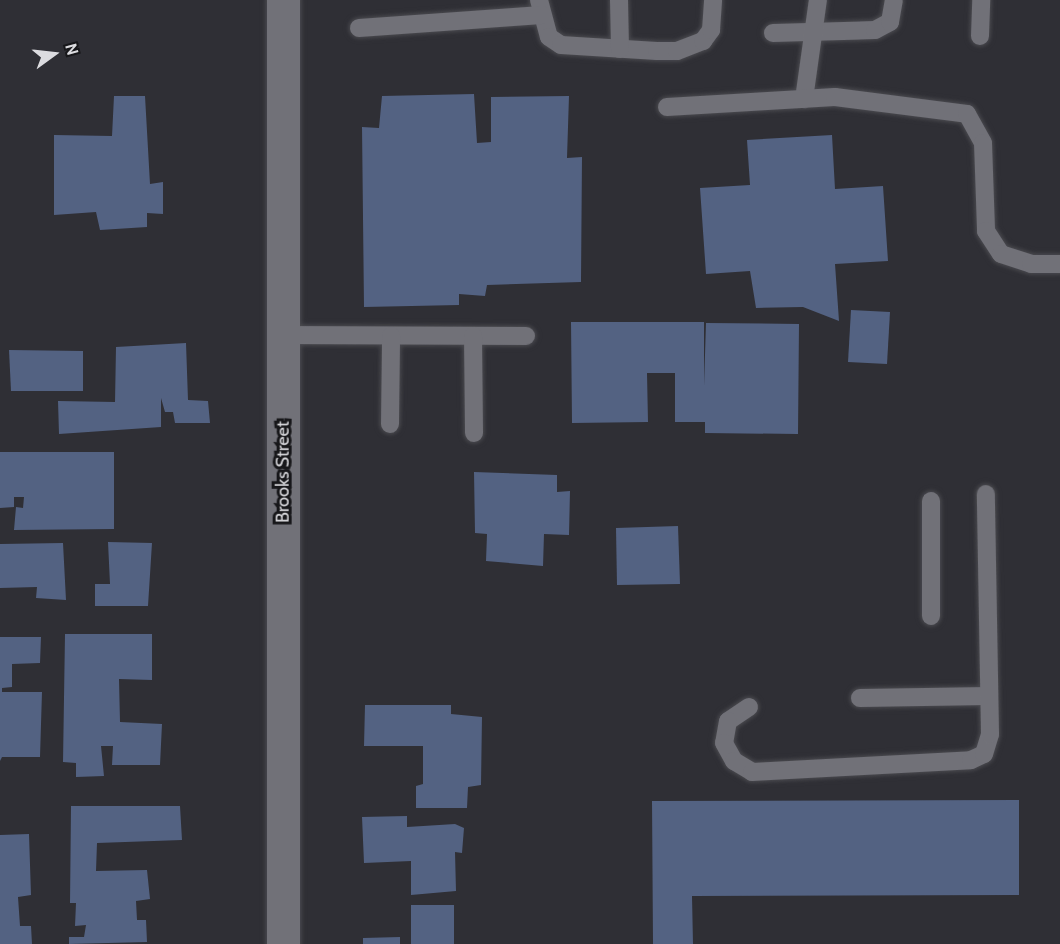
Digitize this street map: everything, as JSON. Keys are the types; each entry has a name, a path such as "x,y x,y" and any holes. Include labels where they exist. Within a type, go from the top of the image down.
{"street":[{"name":"Brooks Street","path":"283,0 283,944"}],"lane":[{"path":"619,0 620,50"},
{"path":"359,28 540,8 549,37 561,45 620,50 677,51 703,41 711,30 713,0"},
{"path":"804,99 815,35 818,0"},
{"path":"773,33 815,35 875,30 890,22 894,0"},
{"path":"980,36 981,0"},
{"path":"667,107 834,98 967,114 983,143 986,231 1001,254 1031,264 1060,264"},
{"path":"283,335 526,336"},
{"path":"390,423 391,336"},
{"path":"473,336 474,433"},
{"path":"749,707 728,721 724,743 734,761 752,772 971,760 984,754 988,745 989,696 986,494"},
{"path":"931,501 931,616"},
{"path":"860,698 989,696"}],"building":[{"path":"474,94 477,143 491,142 491,97 569,96 567,158 582,157 581,282 487,285 485,296 459,294 459,305 364,307 362,127 379,128 382,96"},
{"path":"114,96 145,96 150,184 163,182 163,214 147,213 147,227 100,230 96,212 54,215 54,135 112,136"},
{"path":"832,135 835,189 883,186 888,261 835,264 839,321 803,307 756,308 750,271 706,274 700,188 750,185 747,140"},
{"path":"851,310 890,312 887,364 848,362"},
{"path":"571,322 704,322 704,386 706,323 799,324 798,434 705,433 705,422 675,422 675,373 647,373 648,422 572,423"},
{"path":"186,343 188,400 208,401 210,423 175,423 173,412 165,412 161,398 161,427 59,434 58,401 115,402 116,347"},
{"path":"9,350 83,351 83,391 11,391"},
{"path":"0,452 114,452 114,529 14,530 16,507 23,508 24,497 14,497 14,507 0,508"},
{"path":"474,472 557,475 557,492 570,491 569,535 544,534 543,566 486,561 487,534 475,533"},
{"path":"678,526 680,584 617,585 616,528"},
{"path":"108,542 152,543 148,606 95,606 95,584 110,584"},
{"path":"63,543 66,600 36,598 37,587 0,588 0,544"},
{"path":"65,634 152,634 152,680 119,679 120,722 162,724 160,765 112,765 113,746 101,746 104,776 76,777 76,763 63,762"},
{"path":"0,637 41,637 40,663 12,664 12,687 2,688 2,692 42,692 40,757 2,757 0,761"},
{"path":"365,705 451,705 451,714 482,717 481,785 468,787 467,808 416,808 416,786 423,784 423,746 364,746"},
{"path":"1019,800 1019,895 692,896 693,944 653,944 652,801"},
{"path":"71,806 180,806 182,840 97,843 96,871 147,870 150,899 136,901 137,920 146,920 147,942 69,944 69,937 84,937 86,925 75,926 76,903 70,903"},
{"path":"407,816 407,827 455,824 464,828 462,853 455,852 456,891 411,895 411,861 364,863 362,817"},
{"path":"29,834 31,895 18,897 20,926 31,926 32,944 0,944 0,835"},
{"path":"411,905 454,905 454,944 411,944"},
{"path":"400,937 400,944 363,944 363,938"}]}
